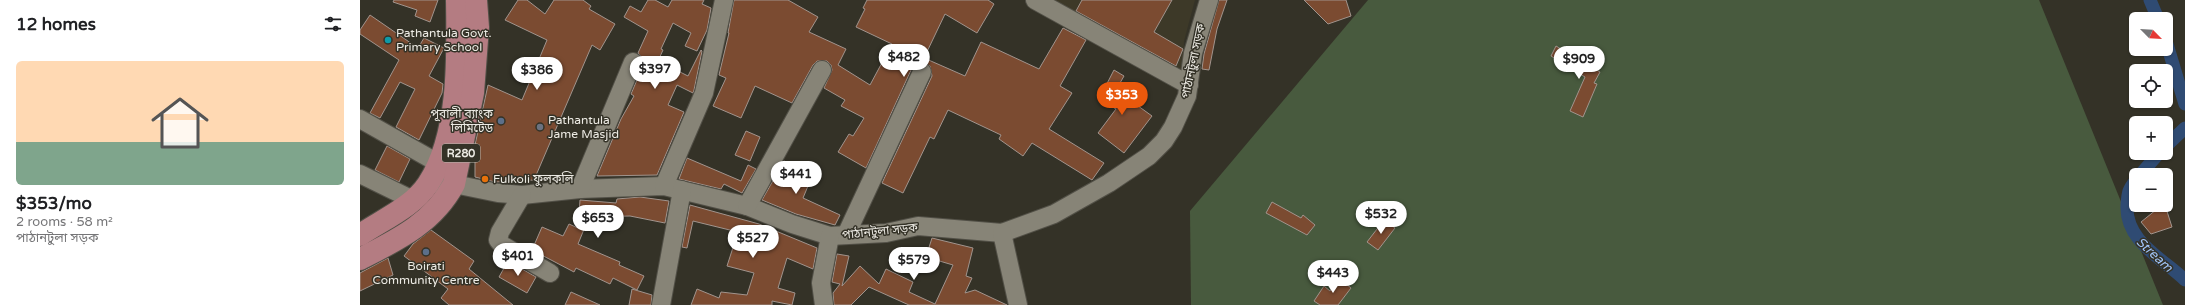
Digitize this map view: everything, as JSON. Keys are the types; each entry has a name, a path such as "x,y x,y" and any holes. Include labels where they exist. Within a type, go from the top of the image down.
{"main road":[{"name":"R280","path":"360,235 413,200 428,185 438,163 451,125 458,41 457,0"},
{"name":"R280","path":"360,259 400,238 434,213 447,198 454,184 473,93 478,27 476,0"}],"street":[{"path":"664,186 704,93 724,0"},
{"path":"1035,0 1189,85"},
{"name":"পাঠানটুলা সড়ক","path":"428,185 454,184 498,193 522,195 580,189 664,186 747,206 792,224 838,236 886,233 918,226 1002,232 1054,214 1109,183 1149,156 1164,141 1173,127 1187,96 1193,53 1209,0"},
{"path":"580,189 633,62"},
{"path":"747,206 822,70"},
{"path":"824,305 821,283 838,236 922,72"},
{"path":"360,119 438,163"},
{"path":"360,174 413,200"},
{"path":"661,305 682,190"},
{"path":"522,195 500,232 498,240 502,245 550,273"},
{"path":"1002,232 1018,305"}],"shaded area":[{"path":"1049,0 1195,0 1184,41 1183,74"}],"green space":[{"path":"1368,0 2039,0 2163,305 1191,305 1190,211"}],"building":[{"path":"394,0 438,0 430,22 415,16 417,10 393,2"},
{"path":"518,0 527,0 545,14 554,0 583,0 591,6 589,9 615,24 600,50 592,45 534,180 495,182 475,177 475,145 488,85 522,100 547,40 505,20"},
{"path":"648,0 655,0 668,7 672,0 704,0 702,4 711,8 707,30 697,51 685,46 691,33 673,23 661,49 663,50 658,61 688,76 701,50 694,90 693,93 677,85 668,105 684,112 657,175 597,176 621,119 634,96 631,94 645,61 638,53 648,31 624,17 630,6 641,12"},
{"path":"734,0 788,0 818,17 809,32 846,49 838,65 870,85 892,44 856,27 865,9 863,8 867,0 988,0 994,4 977,33 945,14 924,58 965,76 981,42 1039,69 1063,28 1086,40 1060,86 1072,93 1049,129 1104,163 1092,180 1032,143 1023,156 999,139 1001,135 948,110 934,139 930,137 903,193 882,183 932,76 930,66 921,62 912,68 866,168 838,152 849,134 853,136 864,118 841,106 845,100 824,88 832,70 831,65 827,61 817,61 813,65 792,103 755,86 741,118 713,106 726,78 719,75 729,33"},
{"path":"1082,0 1172,0 1154,32 1183,49 1176,66 1076,11"},
{"path":"1219,0 1227,0 1217,29 1209,70 1202,69 1204,54"},
{"path":"1304,0 1346,0 1351,16 1328,24"},
{"path":"370,15 418,48 424,38 444,48 429,76 443,84 442,93 419,140 396,127 415,89 400,82 380,118 370,113 399,60 360,34 360,30"},
{"path":"1556,46 1600,72 1594,83 1597,84 1583,117 1570,111 1585,77 1551,56"},
{"path":"1114,70 1124,76 1116,90 1152,116 1124,153 1098,133 1116,109 1099,99"},
{"path":"746,131 760,137 750,161 735,155"},
{"path":"387,146 410,159 399,182 375,170"},
{"path":"687,158 741,181 748,165 756,169 742,193 724,184 721,189 679,179"},
{"path":"784,161 813,174 803,198 840,215 835,225 796,214 762,200"},
{"path":"640,197 669,201 665,223 630,216 589,217 578,244 620,262 619,265 644,276 637,290 613,278 610,284 576,268 574,272 532,250 542,227 563,236 569,224 578,228 580,200 616,203 617,199"},
{"path":"1272,202 1301,218 1303,215 1315,225 1307,235 1266,213"},
{"path":"690,205 759,224 817,248 813,269 787,258 778,288 795,293 792,305 772,301 772,305 691,305 697,289 719,298 721,292 747,295 754,273 727,266 738,232 693,221 687,248 682,247"},
{"path":"2153,212 2167,212 2172,227 2151,234 2141,222"},
{"path":"1384,220 1395,228 1378,250 1367,242"},
{"path":"431,230 474,261 469,269 513,305 449,305 441,298 448,289 404,256 413,244"},
{"path":"932,238 973,248 966,276 972,278 965,293 975,290 1007,305 909,305 869,287 851,305 834,305 833,293 840,284 832,282 837,254 849,256 842,286 860,266 879,284 886,269 913,282 909,292 935,304 953,265 926,257"},
{"path":"388,258 393,275 360,291 360,273"},
{"path":"508,261 536,277 527,293 499,277"},
{"path":"1339,278 1351,288 1338,305 1320,305 1314,301 1324,286 1330,291"},
{"path":"632,289 652,295 651,305 629,305"},
{"path":"571,292 600,305 565,305"}],"waterway":[{"name":"Stream","path":"2150,0 2155,12"},
{"name":"Stream","path":"2171,56 2185,104"},
{"name":"Stream","path":"2173,139 2185,128"},
{"name":"Stream","path":"2146,168 2153,160"},
{"name":"Stream","path":"2129,192 2127,201 2128,218 2138,239 2185,280"}],"place":[{"name":"Pathantula Govt. Primary School","path":"388,40"},
{"name":"পূবালী ব্যাংক লিমিটেড","path":"501,121"},
{"name":"Pathantula Jame Masjid","path":"540,127"},
{"name":"Fulkoli ফুলকলি","path":"485,179"},
{"name":"Boirati Community Centre","path":"426,252"}]}
